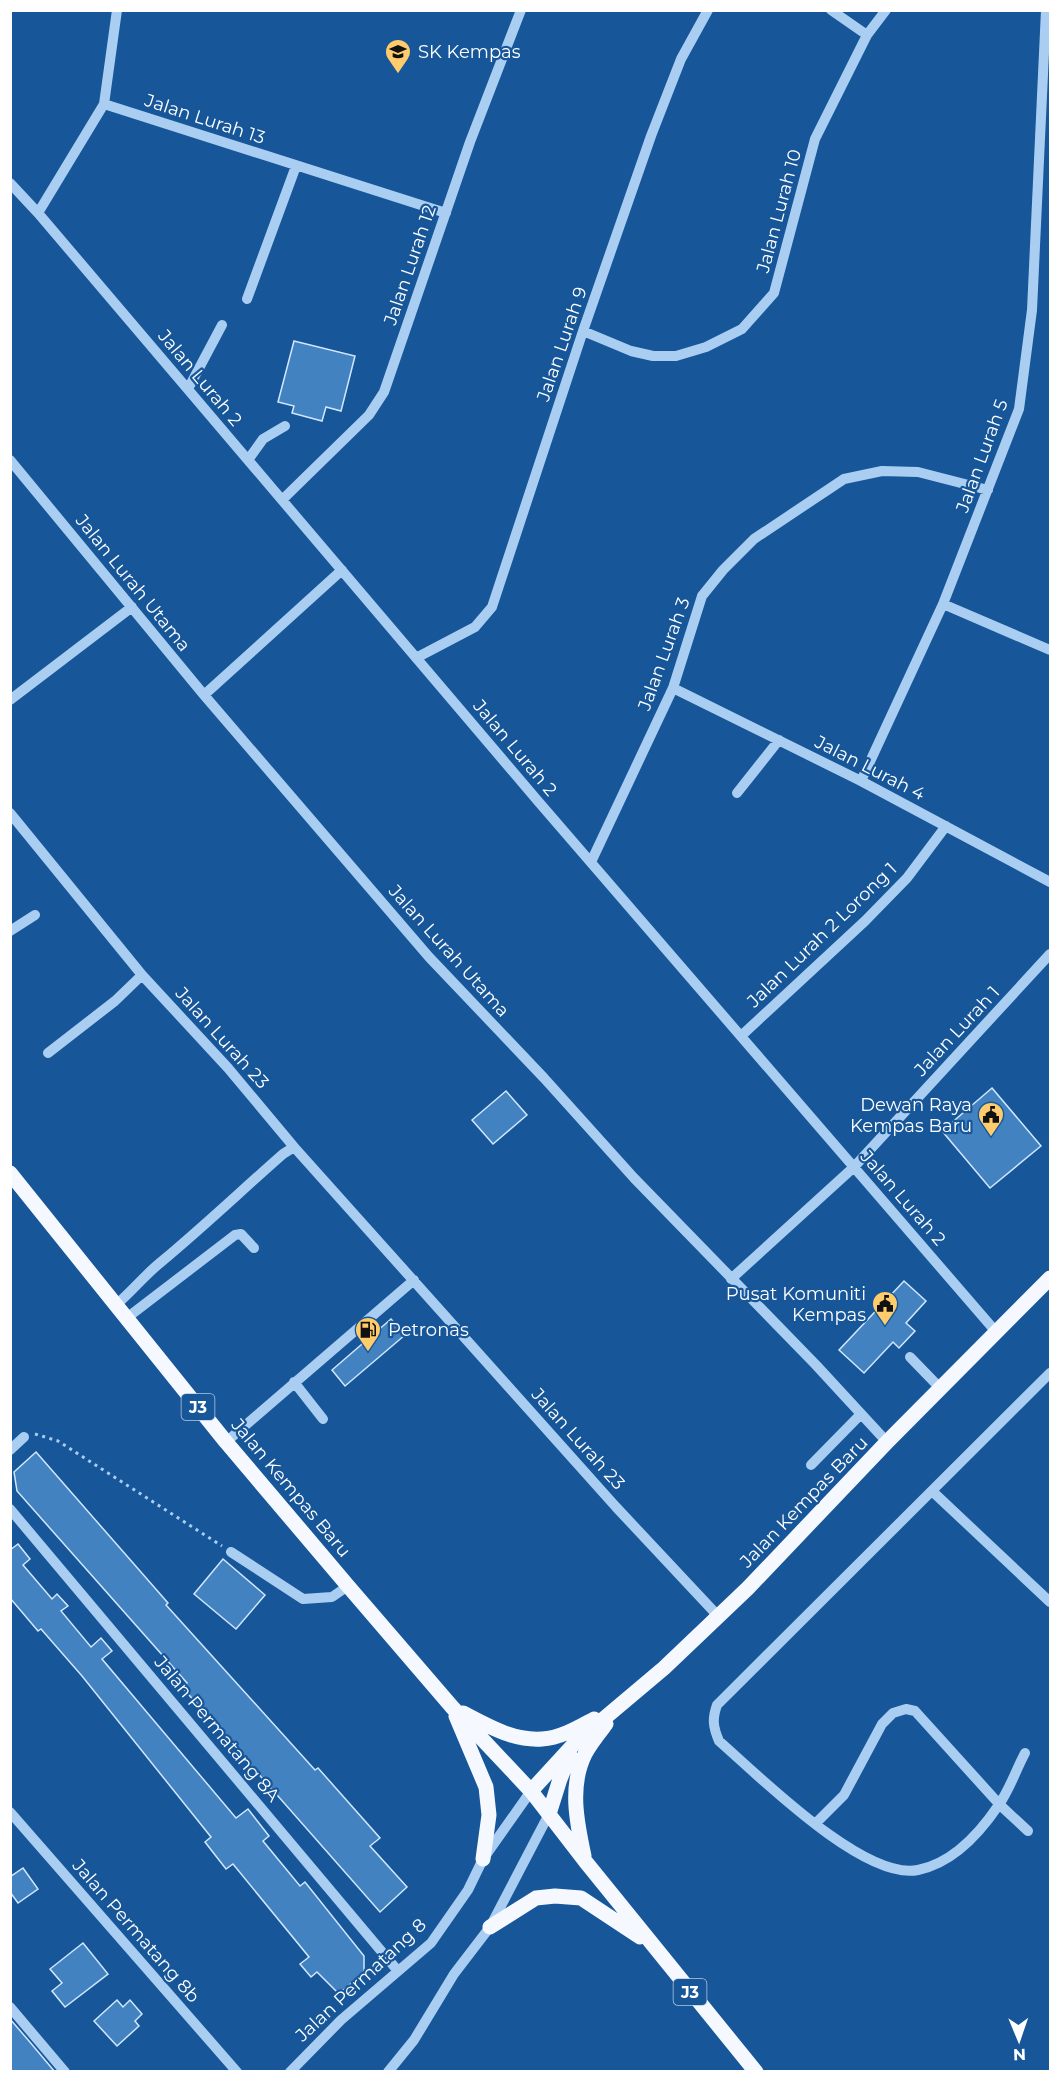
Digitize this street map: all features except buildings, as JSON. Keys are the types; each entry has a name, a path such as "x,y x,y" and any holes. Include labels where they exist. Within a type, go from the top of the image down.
{"main road":[{"name":"Jalan Kempas Baru","path":"10,1173 128,1317 226,1442 452,1707 531,1791 756,2072"},
{"name":"Jalan Kempas Baru","path":"531,1791 575,1743 664,1668 718,1617 1050,1278"},
{"path":"452,1707 499,1732 543,1740 566,1733 618,1706"},
{"path":"585,1861 578,1826 576,1780 585,1754 618,1706"},
{"path":"452,1707 486,1787 489,1815 483,1859"},
{"name":"Jalan Kempas Baru","path":"549,1814 575,1743"},
{"path":"490,1927 536,1898 555,1896 581,1898 653,1945"}],"street":[{"path":"38,213 104,104 117,10"},
{"name":"Jalan Lurah 12","path":"282,500 369,415 384,392 470,142 521,10"},
{"name":"Jalan Lurah 9","path":"416,658 475,627 492,607 651,136 681,59 708,10"},
{"path":"831,10 867,35"},
{"name":"Jalan Lurah 10","path":"583,332 631,351 653,356 676,356 706,347 742,329 774,293 815,139 867,35 886,10"},
{"name":"Jalan Lurah 5","path":"861,781 943,604 1020,409 1032,310 1046,10"},
{"name":"Jalan Lurah 13","path":"104,104 446,213"},
{"path":"247,299 296,166"},
{"name":"Jalan Lurah 2","path":"10,183 38,213 537,800 997,1333"},
{"path":"1038,187 1050,186"},
{"path":"188,389 222,325"},
{"path":"248,460 263,439 285,426"},
{"name":"Jalan Lurah Utama","path":"10,460 204,695 429,957 544,1078 633,1178 816,1365 887,1442"},
{"name":"Jalan Lurah 3","path":"591,862 673,688 702,596 723,570 754,539 844,479 882,471 918,472 988,490"},
{"path":"204,695 342,570"},
{"path":"943,604 1050,650"},
{"path":"10,700 132,607"},
{"name":"Jalan Lurah 4","path":"673,688 861,781 1050,882"},
{"path":"737,793 779,740"},
{"name":"Jalan Lurah 23","path":"10,813 142,975 228,1068 294,1147 616,1507 718,1617"},
{"name":"Jalan Lurah 2 Lorong 1","path":"741,1036 865,921 907,878 946,826"},
{"path":"10,932 35,915"},
{"name":"Jalan Lurah 1","path":"731,1279 854,1167 1050,954"},
{"path":"48,1053 115,1001 142,975"},
{"path":"117,1304 283,1154 294,1147"},
{"path":"128,1317 235,1235 241,1234 254,1248"},
{"path":"226,1442 414,1280"},
{"path":"910,1357 941,1389"},
{"path":"1025,1753 1000,1804 970,1840 946,1860 917,1870 902,1870 887,1868 852,1851 815,1824 719,1741 714,1729 713,1716 717,1705 1050,1373"},
{"path":"294,1383 322,1419"},
{"path":"811,1465 861,1414"},
{"path":"10,1450 24,1437"},
{"path":"932,1491 1050,1602"},
{"name":"Jalan Permatang 8A","path":"10,1509 398,1971"},
{"path":"231,1552 303,1599 332,1597 348,1586"},
{"path":"815,1824 844,1795 882,1724 893,1713 906,1709 915,1711 1000,1804 1028,1831"},
{"name":"Jalan Permatang 8","path":"290,2072 341,2020 431,1943 468,1890 483,1859 531,1791"},
{"name":"Jalan Permatang 8b","path":"10,1812 237,2072"},
{"path":"388,2072 414,2040 454,1974 490,1927 549,1814"},
{"path":"10,2007 65,2072"}],"path":[{"path":"24,1437 37,1434 58,1441 231,1552"}],"place":[{"name":"SK Kempas","path":"398,75"},
{"name":"Dewan Raya Kempas Baru","path":"991,1138"},
{"name":"Pusat Komuniti Kempas","path":"885,1327"},
{"name":"Petronas","path":"368,1353"}]}
